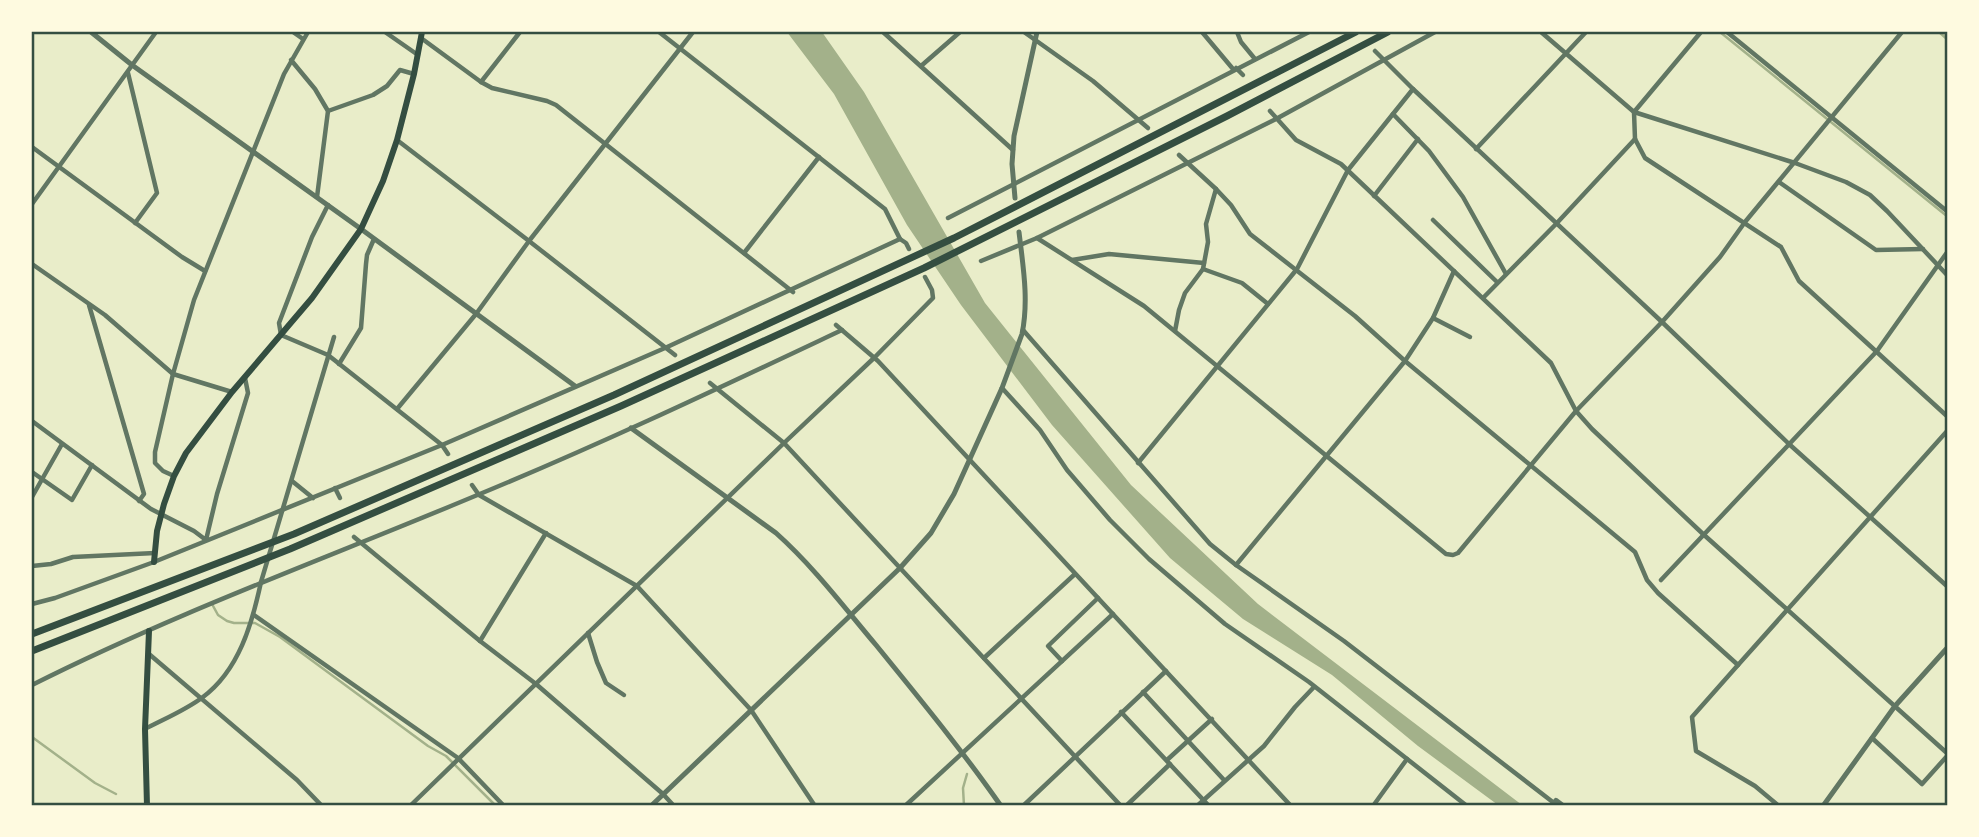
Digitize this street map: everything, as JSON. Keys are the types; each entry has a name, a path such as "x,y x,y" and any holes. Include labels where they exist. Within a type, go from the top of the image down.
{"highway":[{"path":"32,634 294,534 614,395 954,238 1356,32"},
{"path":"32,650 290,549 925,272 962,249 1388,32"}],"main road":[{"path":"154,562 161,514 174,476 186,453 232,392 312,298 361,229 397,140 422,35"},
{"path":"146,806 145,729 149,631"}],"street":[{"path":"91,32 132,65 575,386"},
{"path":"32,205 156,32"},
{"path":"293,32 303,39"},
{"path":"174,476 155,463 162,417 194,300 291,60 308,32"},
{"path":"385,32 418,55"},
{"path":"481,82 520,32"},
{"path":"659,32 885,209 900,239 909,249"},
{"path":"397,409 476,314 529,241 693,32"},
{"path":"883,32 1013,150"},
{"path":"921,66 960,32"},
{"path":"1024,32 1093,81 1149,128"},
{"path":"1015,198 1014,136 1037,32"},
{"path":"1202,32 1242,75"},
{"path":"1237,32 1241,42 1255,59"},
{"path":"948,218 1309,32"},
{"path":"981,261 1037,238 1276,119 1381,59 1435,32"},
{"path":"1541,32 1634,112 1795,163 1846,182 1870,195 1948,276"},
{"path":"1476,149 1586,32"},
{"path":"1701,32 1634,112 1634,139 1645,158 1781,247 1799,281 1948,417"},
{"path":"1727,32 1830,119 1948,212"},
{"path":"1037,238 1144,306 1447,554 1453,555 1458,553 1576,411 1720,257 1745,222 1902,32"},
{"path":"422,35 492,88 556,105 792,291"},
{"path":"1375,51 1789,444 1948,587"},
{"path":"291,60 315,89 328,111 317,197"},
{"path":"328,111 373,95 387,86 400,70 414,74"},
{"path":"128,72 157,192 135,223"},
{"path":"1138,463 1297,269 1348,170 1413,89"},
{"path":"1270,111 1296,140 1348,170 1483,298 1550,363 1576,411 1592,429 1703,534 1948,754 1922,784 1872,738"},
{"path":"1393,114 1418,139 1463,197 1506,274"},
{"path":"1374,196 1418,139"},
{"path":"1483,298 1634,139"},
{"path":"397,140 675,355"},
{"path":"32,147 205,271"},
{"path":"1179,155 1231,205 1250,234 1355,316 1405,361 1635,552 1647,580 1658,593 1738,665"},
{"path":"744,253 819,157"},
{"path":"1779,182 1876,250 1923,249"},
{"path":"1175,331 1185,293 1204,266 1208,242 1206,224 1216,189"},
{"path":"328,205 312,237 279,323 281,335 328,355 442,445 448,454"},
{"path":"1433,220 1497,282"},
{"path":"651,806 900,568 940,519 970,459 1022,332 1026,292 1020,232"},
{"path":"339,364 361,328 367,255 374,239"},
{"path":"32,604 154,562 442,445 792,291 900,239"},
{"path":"1661,580 1877,351 1948,251"},
{"path":"1071,260 1109,254 1204,266 1242,283 1268,304"},
{"path":"32,264 105,315 173,374 232,392"},
{"path":"1236,565 1405,361 1433,318 1454,271"},
{"path":"410,806 933,298 925,272"},
{"path":"88,303 144,494 139,501"},
{"path":"1433,318 1470,337"},
{"path":"836,325 875,357 1291,806"},
{"path":"32,685 261,582 479,495 842,330"},
{"path":"1022,332 1210,544 1344,641 1552,804 1556,800 1564,806"},
{"path":"145,729 202,698 222,680 232,665 254,615 261,582 334,337"},
{"path":"206,540 248,393 245,378"},
{"path":"710,383 783,443 1074,756 1124,806 1212,719"},
{"path":"1002,386 1110,520 1149,559 1225,624 1314,687 1466,806"},
{"path":"32,421 139,501 206,540"},
{"path":"631,428 793,548 963,752 1001,806"},
{"path":"1779,806 1755,786 1696,751 1692,717 1948,430"},
{"path":"32,497 62,444"},
{"path":"32,472 72,500 92,466"},
{"path":"292,481 313,498"},
{"path":"472,485 479,495 637,586 751,710 815,806"},
{"path":"335,488 340,498"},
{"path":"480,641 546,533"},
{"path":"354,537 536,684 674,806"},
{"path":"32,566 51,564 73,557 155,552"},
{"path":"984,658 1075,574"},
{"path":"1062,661 1048,646 1098,598"},
{"path":"905,806 1113,614"},
{"path":"254,615 458,758 504,806"},
{"path":"588,634 606,684 624,695"},
{"path":"1823,806 1895,706 1948,647"},
{"path":"149,654 297,780 322,806"},
{"path":"1023,806 1166,671"},
{"path":"1197,806 1264,746 1314,687"},
{"path":"1143,692 1224,780"},
{"path":"1121,712 1209,806"},
{"path":"1373,806 1407,759"}],"shaded area":[{"path":"787,32 822,32 864,92 985,303 1131,485 1258,604 1522,805 1498,805 1418,746 1332,675 1243,619 1170,558 1052,425 961,305 907,225 834,94"}],"waterway":[{"path":"1720,32 1948,217"},
{"path":"1939,32 1948,40"},
{"path":"212,604 218,615 227,621 255,623 280,637 428,746 446,756 496,806"},
{"path":"32,737 95,783 116,794"},
{"path":"964,806 963,788 967,774"}]}
